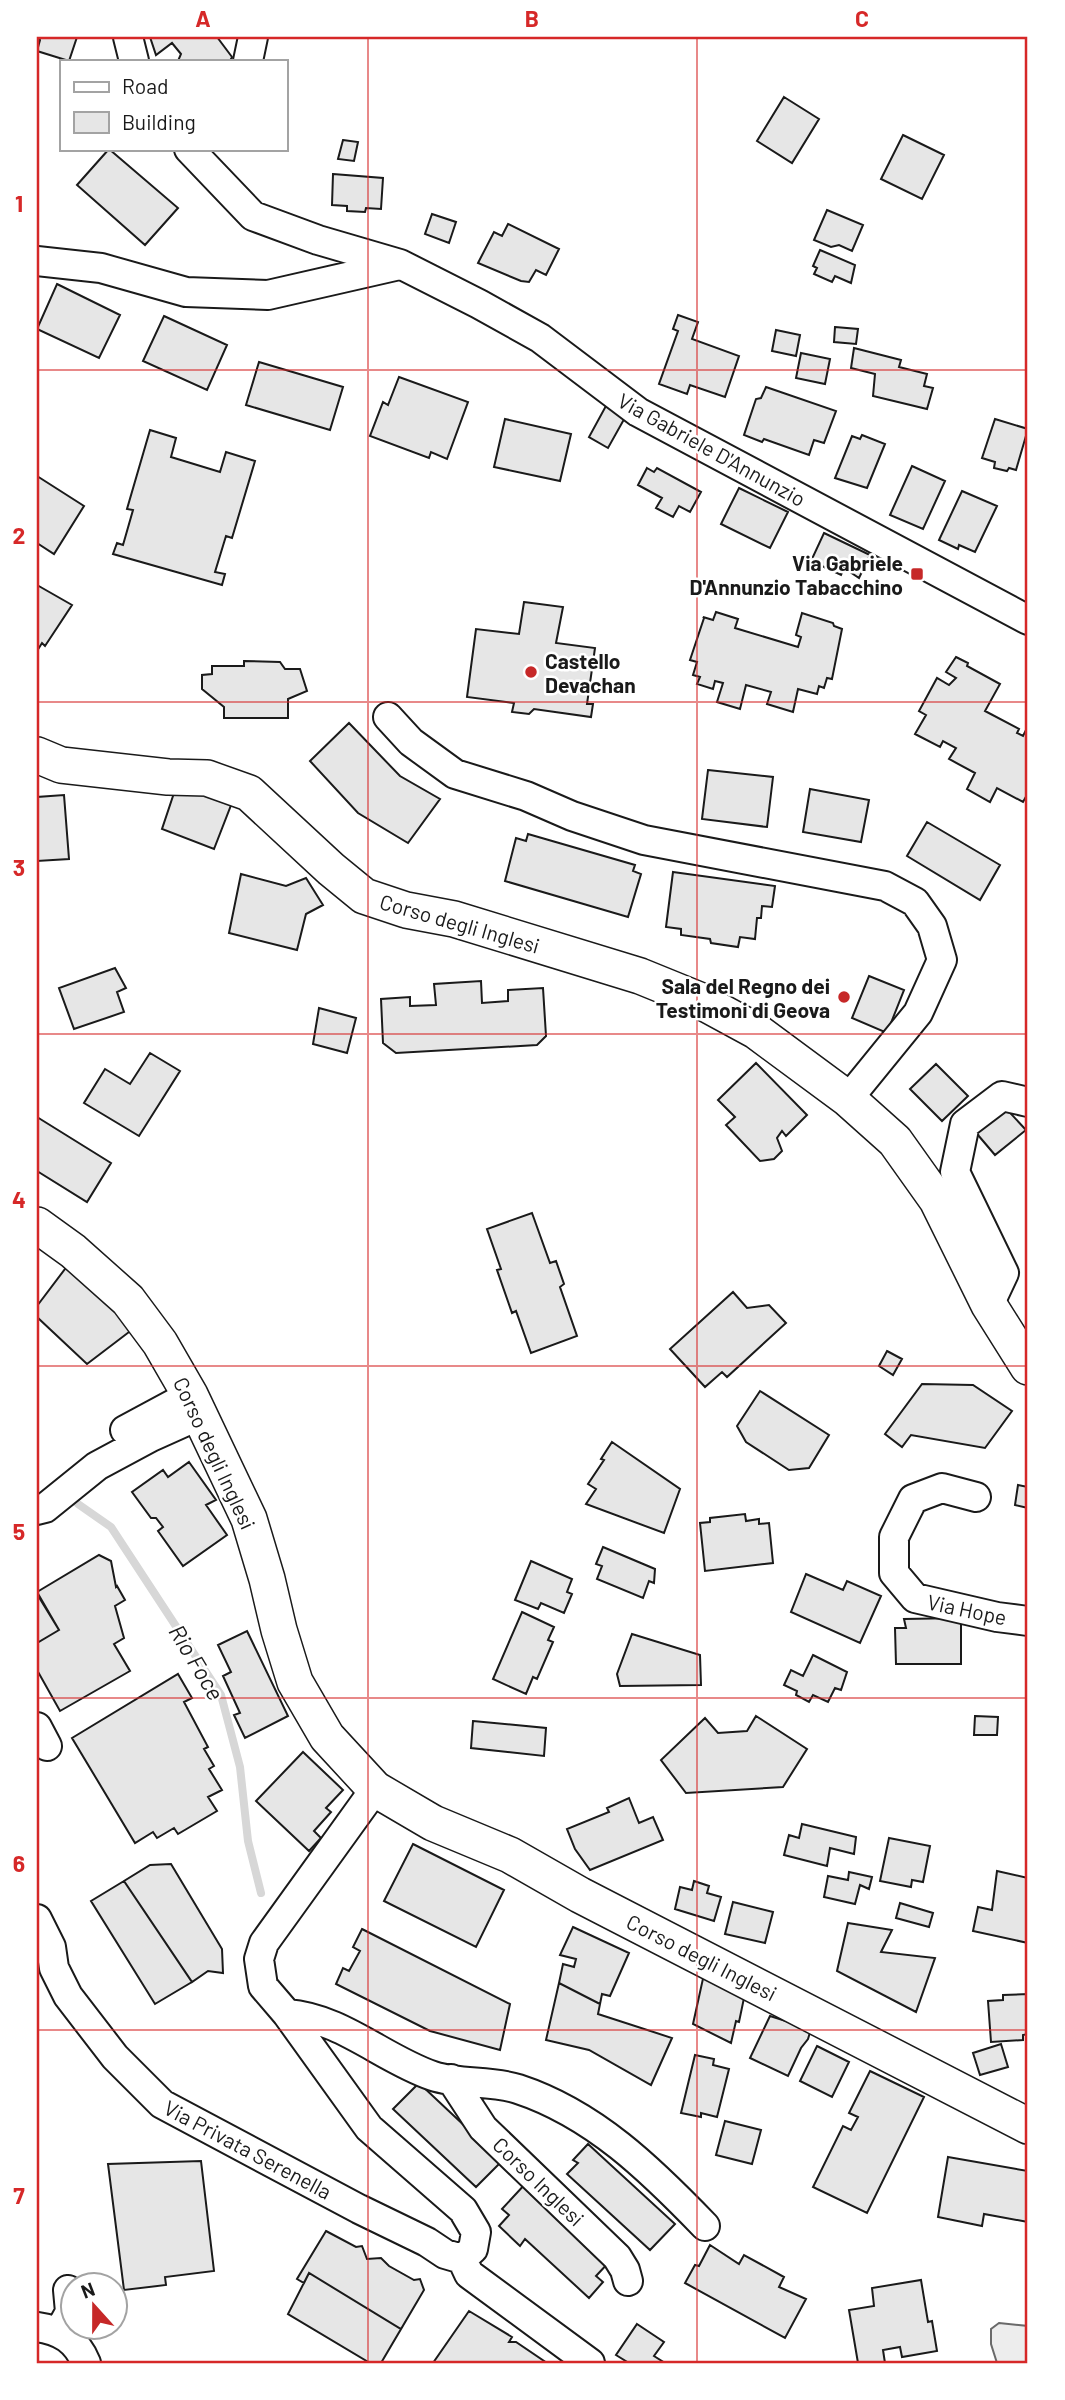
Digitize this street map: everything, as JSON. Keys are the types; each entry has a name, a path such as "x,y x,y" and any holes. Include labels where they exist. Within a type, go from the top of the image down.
{"main road":[{"name":"Corso degli Inglesi","path":"37,755 61,765 168,777 207,778 249,793 331,869 364,895 406,910 454,919 640,976 699,1000 756,1031 848,1100 895,1141 937,1200 989,1305 1028,1367"},
{"name":"Corso degli Inglesi","path":"37,1225 73,1251 128,1300 160,1343 195,1405 250,1519 295,1682 327,1737 375,1789 433,1823 510,1855 580,1895 1028,2126"}],"street":[{"path":"128,37 134,60"},
{"path":"248,60 253,37"},
{"name":"Via Gabriele D'Annunzio","path":"190,150 253,216 318,240 400,264 479,304 540,338 638,412 1028,620"},
{"path":"37,261 101,268 186,292 268,295 400,264"},
{"path":"388,716 411,742 455,774 526,796 572,816 656,843 885,887 915,902 932,926 942,960 918,1013 848,1100"},
{"path":"989,1305 1004,1273 955,1172 960,1143 965,1124 1002,1096 1028,1102"},
{"path":"37,1490 93,1447 195,1405"},
{"path":"37,1510 45,1508 97,1466 151,1437 195,1405"},
{"name":"Via Hope","path":"976,1497 942,1488 913,1499 894,1537 894,1573 915,1598 997,1617 1028,1621"},
{"path":"375,1789 264,1943 259,1959 263,1986 287,2014 369,2128 463,2210 477,2232 473,2249 464,2257"},
{"name":"Via Privata Serenella","path":"37,1919 51,1947 45,1963 115,2057 162,2104 359,2209 427,2242 445,2254 464,2257 469,2274 590,2363"},
{"path":"287,2014 311,2017 343,2029 434,2077 516,2088 592,2124 655,2174 705,2226"},
{"name":"Corso Inglesi","path":"451,2079 483,2128 617,2257 628,2280"},
{"path":"48,2330 71,2339 82,2352 86,2363"}],"shaded area":[{"path":"999,2323 1028,2326 1028,2363 997,2363 991,2344 991,2329"}],"building":[{"path":"37,37 77,37 69,60 37,51 40,40"},
{"path":"150,37 217,37 232,57 230,60 178,60 181,54 172,43 156,55"},
{"path":"784,97 819,119 792,163 757,141"},
{"path":"903,135 944,155 922,199 881,179"},
{"path":"343,140 358,142 354,161 338,159"},
{"path":"110,150 178,208 145,245 77,185"},
{"path":"333,174 383,178 381,209 347,211 347,206 332,205"},
{"path":"827,210 863,225 852,251 839,245 831,247 814,240"},
{"path":"432,214 456,222 449,243 425,234"},
{"path":"508,224 559,249 546,275 536,270 529,282 521,281 478,263 494,232 502,236"},
{"path":"820,250 855,265 851,283 835,276 832,282 814,274 817,268 813,266"},
{"path":"57,284 120,315 99,358 37,329"},
{"path":"678,315 698,322 692,339 739,356 725,397 690,385 687,394 659,384 678,331 673,329"},
{"path":"164,316 227,345 207,390 143,361"},
{"path":"835,327 858,329 856,344 834,342"},
{"path":"776,330 800,335 796,356 772,351"},
{"path":"854,348 901,360 899,367 927,374 924,386 933,388 927,409 873,396 875,374 851,368"},
{"path":"801,353 830,359 825,384 796,378"},
{"path":"259,362 343,387 330,430 246,405"},
{"path":"399,377 468,402 447,459 431,452 429,458 370,436 383,402 388,405"},
{"path":"766,387 836,411 824,443 814,440 809,455 744,435 756,399 761,398"},
{"path":"607,404 627,414 608,448 589,437"},
{"path":"505,419 571,434 560,481 494,467"},
{"path":"995,419 1028,429 1016,470 994,468 995,462 982,458"},
{"path":"150,430 176,438 171,457 220,472 226,452 255,461 232,538 226,536 215,572 225,574 222,585 113,554 117,543 123,545 133,510 127,509"},
{"path":"862,435 885,444 867,488 835,478 852,436 860,439"},
{"path":"912,466 945,481 923,529 890,515"},
{"path":"647,468 654,472 657,468 701,492 690,512 679,506 673,517 656,508 662,498 638,485"},
{"path":"37,476 84,506 54,554 37,543"},
{"path":"739,488 788,512 770,548 721,524"},
{"path":"962,491 997,506 975,552 959,545 958,549 939,540"},
{"path":"824,533 870,555 859,578 844,568 841,575 811,561"},
{"path":"37,585 72,605 45,646 42,643 37,651"},
{"name":"Castello Devachan","path":"524,602 563,607 556,643 595,648 587,704 593,704 591,717 534,709 529,714 512,712 514,703 467,697 476,629 519,634"},
{"path":"716,612 738,619 735,628 798,647 801,637 796,635 802,613 833,623 842,629 832,679 827,678 824,688 819,686 817,694 798,689 793,712 767,704 771,692 746,685 740,709 717,702 723,683 715,681 713,689 697,684 700,677 693,675 697,662 690,660 703,617 713,620"},
{"path":"956,657 1000,684 985,711 1019,729 1017,733 1023,736 1028,726 1028,793 1023,802 997,788 990,802 967,789 975,773 949,759 956,748 943,741 940,747 915,734 926,715 919,711 937,678 949,685 956,678 946,672"},
{"path":"244,661 280,662 285,669 300,669 307,691 288,699 288,718 224,718 224,707 202,689 202,675 212,674 212,666 244,666"},
{"path":"349,723 400,776 440,799 408,843 358,813 310,761"},
{"path":"708,770 773,777 767,827 702,819"},
{"path":"179,778 233,800 214,849 162,829"},
{"path":"810,789 869,800 861,842 803,832"},
{"path":"64,795 69,859 37,861 37,797"},
{"path":"927,822 1000,865 980,900 907,856"},
{"path":"528,834 635,865 633,871 641,874 628,917 505,881 516,838 526,841"},
{"path":"673,872 775,886 772,907 762,906 761,918 757,918 755,939 740,937 738,947 681,935 681,929 666,927"},
{"path":"241,874 286,886 306,878 323,905 306,914 297,950 229,933"},
{"path":"115,968 126,988 117,992 124,1012 74,1029 59,988"},
{"path":"869,976 904,990 887,1033 852,1018"},
{"path":"481,981 482,1003 508,1001 508,990 543,988 546,1036 537,1045 396,1053 383,1043 381,999 410,997 410,1006 436,1005 434,984"},
{"path":"319,1008 356,1018 347,1053 313,1044"},
{"path":"150,1053 180,1071 139,1136 84,1103 105,1069 130,1084"},
{"path":"756,1063 807,1115 786,1136 782,1131 777,1138 782,1151 774,1159 760,1161 726,1125 735,1117 718,1100"},
{"path":"936,1064 968,1096 942,1121 910,1089"},
{"path":"1001,1103 1026,1130 995,1155 972,1128"},
{"path":"37,1117 111,1163 87,1202 37,1171"},
{"path":"532,1213 550,1263 556,1261 564,1284 560,1287 577,1336 531,1353 516,1311 512,1313 497,1270 501,1269 487,1229"},
{"path":"68,1265 133,1329 87,1364 37,1317 37,1306"},
{"path":"733,1292 747,1308 769,1305 786,1323 727,1377 722,1372 705,1387 670,1349"},
{"path":"887,1351 902,1359 893,1375 879,1366"},
{"path":"922,1384 973,1385 1012,1411 985,1448 911,1435 902,1447 885,1434"},
{"path":"760,1391 829,1435 809,1468 789,1470 746,1442 737,1426"},
{"path":"612,1442 680,1489 664,1533 586,1504 596,1489 588,1484"},
{"path":"189,1462 216,1500 206,1505 227,1535 183,1566 158,1531 163,1527 156,1518 151,1518 132,1492 163,1470 168,1477"},
{"path":"1018,1485 1028,1487 1028,1508 1015,1505"},
{"path":"745,1514 746,1521 759,1519 759,1524 769,1523 773,1563 705,1571 700,1523 710,1522 710,1518"},
{"path":"603,1547 655,1569 654,1583 649,1581 643,1598 597,1579 602,1566 596,1564"},
{"path":"99,1555 111,1561 116,1587 125,1600 115,1606 124,1638 114,1644 130,1671 60,1711 37,1670 37,1643 59,1630 37,1592"},
{"path":"531,1561 572,1579 567,1592 572,1594 564,1613 541,1603 538,1609 515,1600"},
{"path":"806,1574 843,1590 847,1581 881,1596 860,1643 791,1612"},
{"path":"37,1594 59,1630 37,1643"},
{"path":"522,1612 554,1627 548,1640 553,1642 537,1679 533,1677 526,1694 493,1679"},
{"path":"961,1618 961,1664 896,1664 895,1628 906,1628 904,1619"},
{"path":"247,1631 288,1716 245,1738 234,1715 240,1713 223,1676 231,1672 218,1645"},
{"path":"632,1634 700,1655 701,1685 620,1686 617,1674"},
{"path":"813,1655 847,1672 841,1690 835,1688 828,1702 813,1695 809,1702 796,1695 797,1691 784,1685 791,1670 803,1676"},
{"path":"178,1674 192,1698 184,1702 208,1747 204,1749 214,1766 209,1769 222,1790 208,1797 217,1811 178,1834 174,1828 157,1838 153,1832 135,1843 72,1738"},
{"path":"756,1716 807,1749 783,1787 686,1793 661,1760 705,1718 718,1733 747,1731"},
{"path":"975,1716 998,1717 997,1735 974,1735"},
{"path":"473,1721 546,1728 544,1756 471,1748"},
{"path":"303,1752 343,1790 326,1808 331,1812 314,1831 321,1838 309,1851 256,1801"},
{"path":"629,1798 639,1823 653,1817 663,1840 590,1870 575,1849 567,1829 609,1812 607,1808"},
{"path":"802,1824 856,1837 854,1854 830,1848 827,1866 784,1855 789,1835 799,1838"},
{"path":"889,1838 930,1846 923,1882 912,1880 911,1887 880,1881"},
{"path":"413,1844 504,1890 476,1947 384,1901"},
{"path":"171,1864 222,1949 223,1973 208,1971 192,1982 124,1881 150,1865"},
{"path":"997,1871 1028,1878 1028,1943 973,1931 978,1907 992,1910"},
{"path":"849,1872 872,1877 869,1889 860,1885 855,1904 824,1897 828,1876 848,1880"},
{"path":"124,1881 192,1982 155,2004 91,1901"},
{"path":"694,1881 709,1886 707,1893 721,1897 714,1921 675,1909 680,1887 692,1890"},
{"path":"733,1902 773,1912 765,1943 725,1934"},
{"path":"900,1903 933,1913 929,1927 896,1918"},
{"path":"848,1923 892,1930 881,1952 935,1958 916,2012 837,1971"},
{"path":"573,1927 629,1953 610,1996 602,1994 600,2004 559,1983 563,1964 574,1967 576,1959 560,1955"},
{"path":"362,1929 510,2004 500,2050 430,2031 336,1984 343,1968 349,1971 360,1951 353,1947"},
{"path":"704,1974 744,1998 731,2043 693,2024"},
{"path":"559,1983 600,2004 598,2014 672,2038 651,2085 589,2050 546,2040"},
{"path":"1028,1994 1028,2034 1023,2035 1023,2040 991,2042 988,2001 1003,2000 1003,1995"},
{"path":"770,2016 811,2029 788,2076 750,2058"},
{"path":"1001,2044 1008,2067 980,2075 973,2053"},
{"path":"817,2046 849,2062 832,2097 800,2081"},
{"path":"695,2055 714,2059 713,2065 729,2069 717,2117 701,2113 701,2117 681,2113"},
{"path":"870,2071 924,2097 867,2213 813,2187 843,2126 851,2130 858,2117 849,2113"},
{"path":"419,2083 502,2161 476,2187 393,2109"},
{"path":"725,2121 761,2130 752,2164 716,2155"},
{"path":"588,2144 675,2224 650,2250 567,2174 578,2163 573,2160"},
{"path":"948,2157 1028,2171 1028,2222 984,2214 982,2226 938,2217"},
{"path":"201,2161 214,2271 165,2277 166,2285 130,2289 130,2270 121,2270 108,2164"},
{"path":"527,2182 611,2260 596,2276 603,2282 589,2298 525,2239 520,2246 499,2226 509,2215 502,2209"},
{"path":"326,2231 356,2247 362,2246 367,2259 381,2258 389,2266 414,2280 420,2279 424,2290 401,2329 309,2273 304,2283 297,2279"},
{"path":"710,2245 739,2264 744,2255 784,2277 779,2287 806,2299 785,2338 685,2283 695,2265 699,2266"},
{"path":"309,2273 401,2329 381,2363 370,2363 288,2314"},
{"path":"921,2280 928,2322 932,2321 937,2351 902,2357 900,2347 883,2350 885,2363 858,2363 849,2310 874,2306 872,2288"},
{"path":"469,2311 512,2337 509,2342 516,2342 547,2363 433,2363"},
{"path":"637,2324 664,2342 654,2356 665,2363 629,2363 616,2355"}],"waterway":[{"name":"Rio Foce","path":"78,1504 111,1527 221,1695 240,1767 248,1841 261,1893"}],"place":[{"name":"Via Gabriele D'Annunzio Tabacchino","path":"917,574"},
{"name":"Castello Devachan","path":"531,672"},
{"name":"Sala del Regno dei Testimoni di Geova","path":"844,997"}]}
